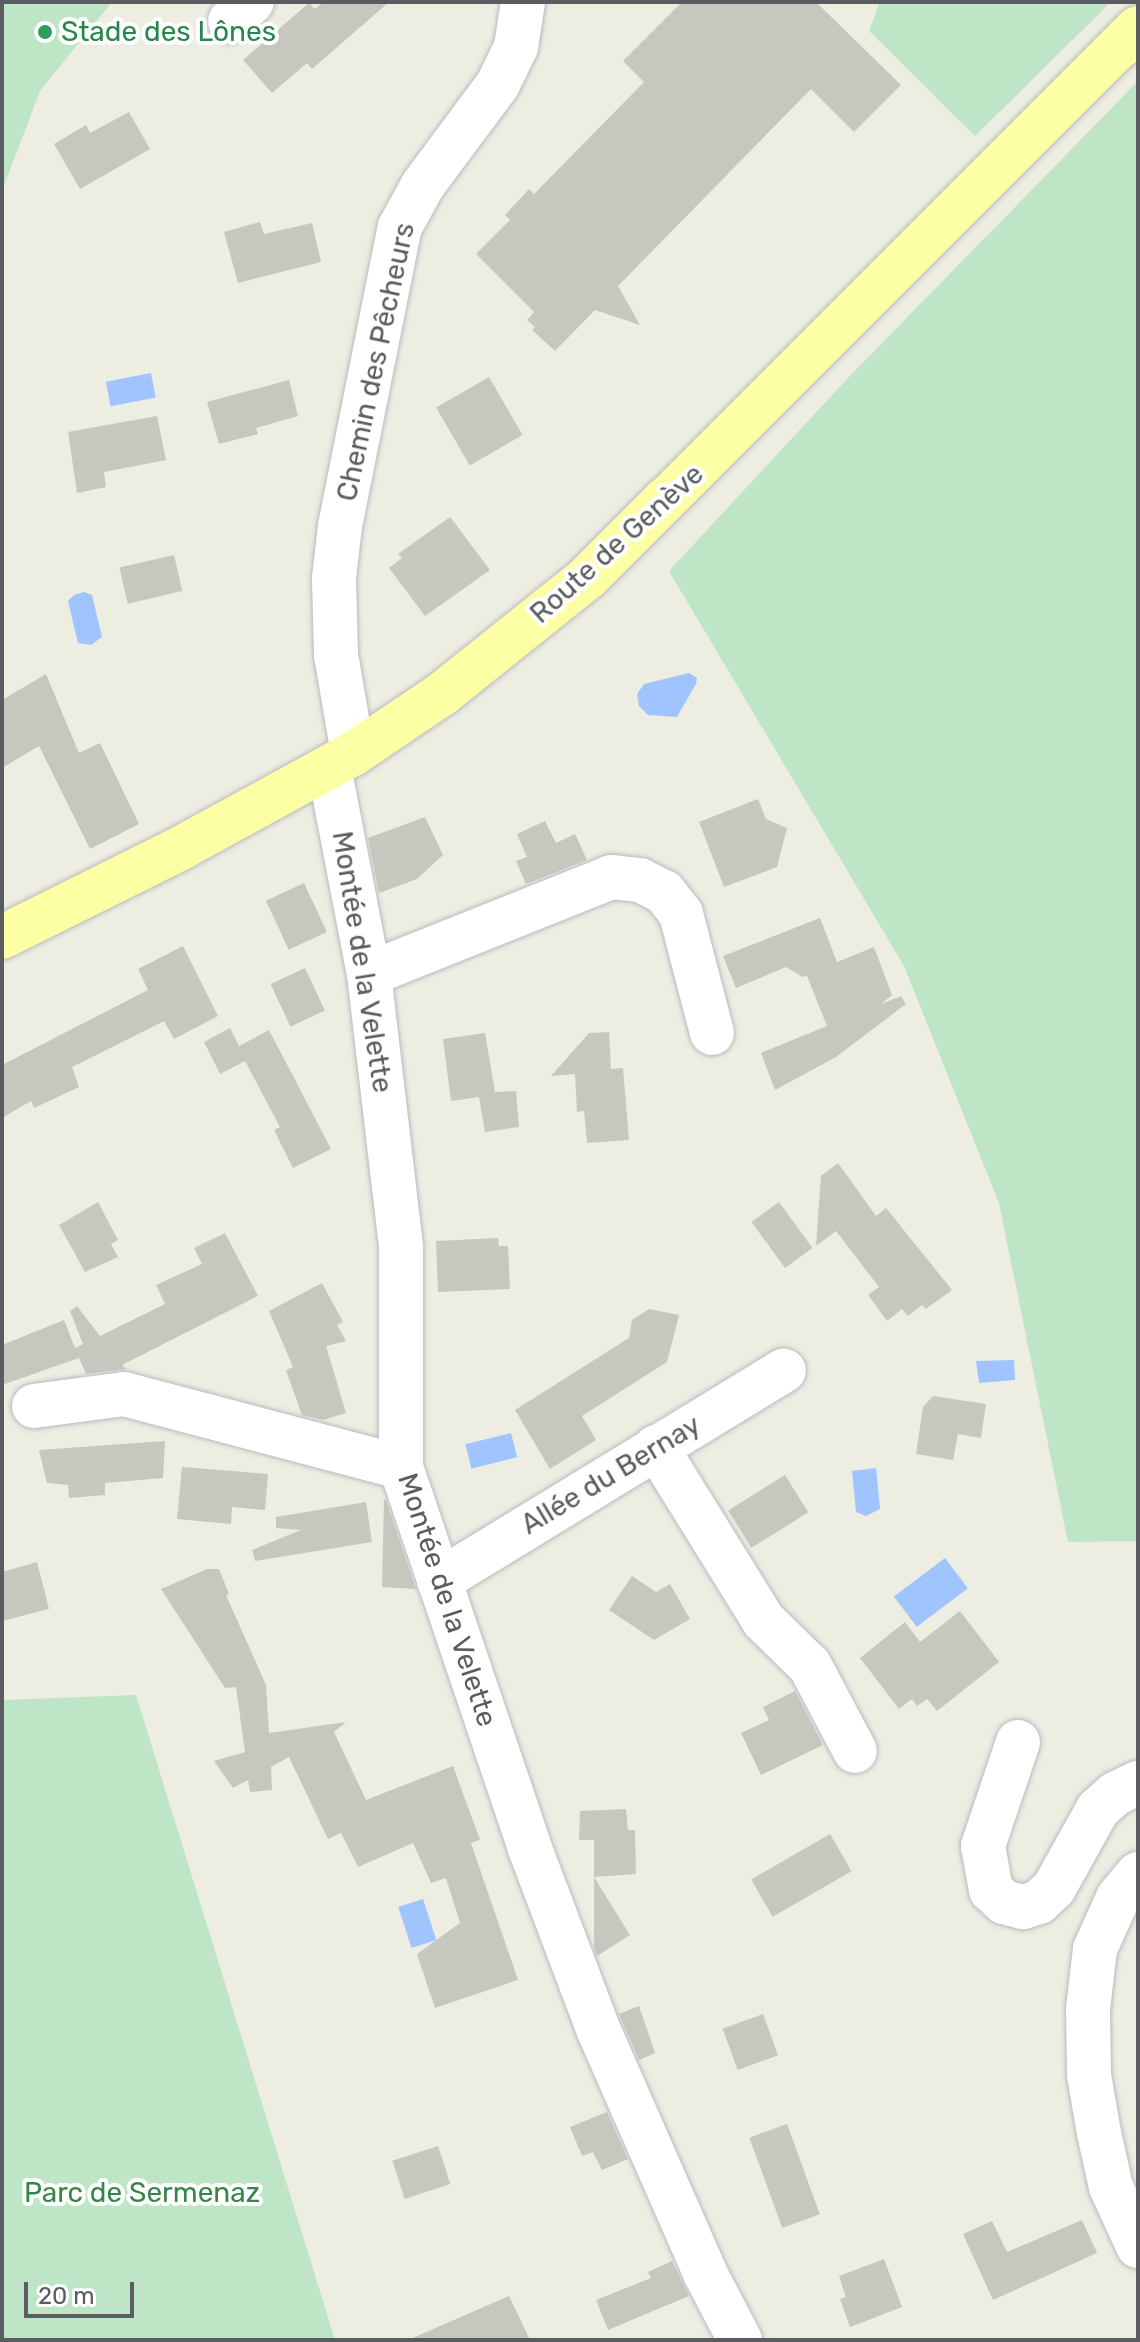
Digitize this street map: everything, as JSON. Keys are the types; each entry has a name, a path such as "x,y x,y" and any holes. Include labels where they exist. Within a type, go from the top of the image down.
{"main road":[{"name":"Route de Genève","path":"2,937 181,848 341,760 442,694 588,577 1138,28"}],"street":[{"name":"Chemin des Pêcheurs","path":"341,760 334,578 340,526 400,227 423,185 498,84 516,47 523,2"},
{"name":"Montée de la Velette","path":"341,760 401,1248 401,1467 529,1846 599,2031 705,2273 740,2340"},
{"path":"369,974 611,877 640,880 664,892 681,914 712,1033"},
{"name":"Allée du Bernay","path":"439,1581 784,1370"},
{"path":"34,1406 124,1394 401,1467"},
{"path":"656,1447 764,1621 810,1666 855,1751"},
{"path":"1018,1742 983,1846 991,1890 1004,1902 1023,1907 1039,1902 1054,1888 1098,1809 1115,1794 1138,1783"},
{"path":"1138,1874 1118,1898 1095,1949 1088,2009 1089,2075 1099,2133 1111,2187 1138,2246"}],"green space":[{"name":"Stade des Lônes","path":"2,2 112,2 40,91 2,191"},
{"path":"880,2 1111,2 975,136 869,31"},
{"path":"1138,81 1138,1541 1068,1542 999,1203 904,966 669,571 847,379"},
{"name":"Parc de Sermenaz","path":"136,1695 335,2340 2,2340 2,1700"}],"water":[{"path":"151,373 156,398 111,406 106,382"},
{"path":"84,592 92,595 102,637 91,645 78,643 68,601"},
{"path":"689,673 697,678 696,684 677,717 648,715 639,706 637,694 644,684"},
{"path":"1014,1360 1015,1380 979,1383 976,1361"},
{"path":"511,1433 517,1457 471,1469 465,1444"},
{"path":"876,1468 880,1509 866,1516 856,1512 852,1471"},
{"path":"945,1558 968,1588 917,1627 894,1597"},
{"path":"423,1899 436,1940 412,1948 398,1907"}],"building":[{"path":"323,2 389,2 312,69 307,63 272,93 243,60 309,3 315,9"},
{"path":"682,2 816,2 901,85 854,132 811,89 618,286 640,325 595,310 555,351 532,330 535,327 527,320 534,312 476,254 510,220 505,215 529,189 534,194 644,82 623,61"},
{"path":"129,112 150,149 80,189 54,144 86,125 90,133"},
{"path":"260,222 264,234 312,223 321,262 238,283 224,232"},
{"path":"489,377 522,435 470,466 436,408"},
{"path":"289,380 298,416 256,428 258,434 219,444 207,402"},
{"path":"157,416 166,460 104,472 106,487 77,493 68,432"},
{"path":"450,517 490,570 425,616 389,568 402,558 398,554"},
{"path":"174,555 182,591 128,604 119,568"},
{"path":"46,674 79,753 100,743 139,824 90,849 39,746 2,768 2,700"},
{"path":"758,799 766,819 787,828 777,867 724,887 699,822"},
{"path":"425,817 443,855 417,879 379,893 368,838"},
{"path":"545,821 556,843 575,834 587,860 526,884 516,861 527,857 517,834"},
{"path":"304,883 327,932 289,950 266,901"},
{"path":"820,918 837,962 874,947 892,995 881,1004 901,996 906,1004 836,1057 775,1090 761,1053 827,1026 807,976 803,977 786,967 736,988 723,956"},
{"path":"183,946 218,1016 174,1039 164,1021 72,1067 79,1087 34,1108 31,1101 2,1118 2,1065 148,990 138,969"},
{"path":"305,968 325,1011 290,1027 271,984"},
{"path":"230,1028 239,1046 269,1030 331,1149 293,1168 274,1130 280,1127 245,1061 220,1074 204,1042"},
{"path":"609,1032 611,1069 623,1068 629,1140 587,1143 584,1111 577,1112 575,1074 551,1076 589,1033"},
{"path":"485,1033 495,1092 516,1091 519,1127 485,1132 479,1097 451,1101 443,1039"},
{"path":"838,1163 876,1216 886,1208 952,1290 926,1309 922,1305 908,1316 902,1309 887,1321 868,1295 879,1287 836,1231 816,1246 821,1176"},
{"path":"98,1202 118,1240 111,1244 118,1257 85,1272 59,1225"},
{"path":"779,1202 813,1248 785,1268 751,1222"},
{"path":"225,1233 258,1296 122,1365 126,1369 86,1374 79,1358 2,1385 2,1345 64,1320 75,1348 83,1344 70,1311 77,1306 100,1336 165,1304 156,1285 202,1264 194,1248"},
{"path":"498,1238 499,1246 508,1246 510,1289 438,1292 436,1241"},
{"path":"322,1283 343,1322 337,1325 346,1341 326,1346 346,1413 323,1420 302,1415 286,1370 293,1367 269,1311"},
{"path":"649,1309 679,1315 667,1362 582,1416 596,1440 550,1469 515,1410 629,1338 632,1320"},
{"path":"933,1396 986,1404 981,1438 958,1434 953,1460 916,1454 923,1407"},
{"path":"165,1441 163,1478 105,1483 105,1495 69,1498 68,1485 47,1483 39,1450"},
{"path":"182,1467 268,1474 265,1510 232,1507 231,1524 177,1519"},
{"path":"785,1475 808,1512 751,1548 728,1511"},
{"path":"386,1500 416,1589 382,1587"},
{"path":"366,1502 372,1542 255,1561 252,1550 301,1530 276,1528 276,1517"},
{"path":"37,1562 49,1609 2,1621 2,1572"},
{"path":"207,1569 219,1569 229,1594 226,1595 266,1685 269,1733 346,1722 334,1732 366,1800 453,1766 480,1840 471,1843 518,1980 435,2008 417,1954 460,1923 446,1878 431,1883 413,1843 358,1867 341,1833 328,1839 289,1757 271,1767 272,1790 250,1792 248,1780 233,1788 214,1761 245,1752 236,1687 225,1688 161,1589"},
{"path":"632,1576 656,1592 670,1584 690,1619 654,1640 609,1610"},
{"path":"960,1611 999,1662 937,1711 927,1699 917,1706 912,1699 899,1709 860,1658 905,1622 920,1642"},
{"path":"795,1691 823,1745 761,1775 741,1733 769,1720 763,1707"},
{"path":"626,1809 628,1830 635,1830 636,1874 594,1877 594,1840 579,1840 580,1811"},
{"path":"830,1834 852,1871 773,1917 751,1880"},
{"path":"594,1877 630,1935 597,1956 594,1948"},
{"path":"639,2006 655,2053 639,2060 619,2014"},
{"path":"763,2014 778,2055 738,2070 723,2029"},
{"path":"607,2112 628,2159 602,2170 593,2152 582,2156 570,2127"},
{"path":"787,2124 820,2214 782,2228 749,2138"},
{"path":"438,2146 450,2184 405,2199 392,2161"},
{"path":"1082,2220 1097,2253 993,2300 963,2234 992,2221 1007,2252"},
{"path":"884,2259 902,2307 850,2327 840,2299 846,2297 839,2276"},
{"path":"672,2261 689,2296 608,2330 596,2300 651,2278 648,2272"},
{"path":"509,2296 530,2340 408,2340"}],"place":[{"name":"Stade des Lônes","path":"45,32"}]}
